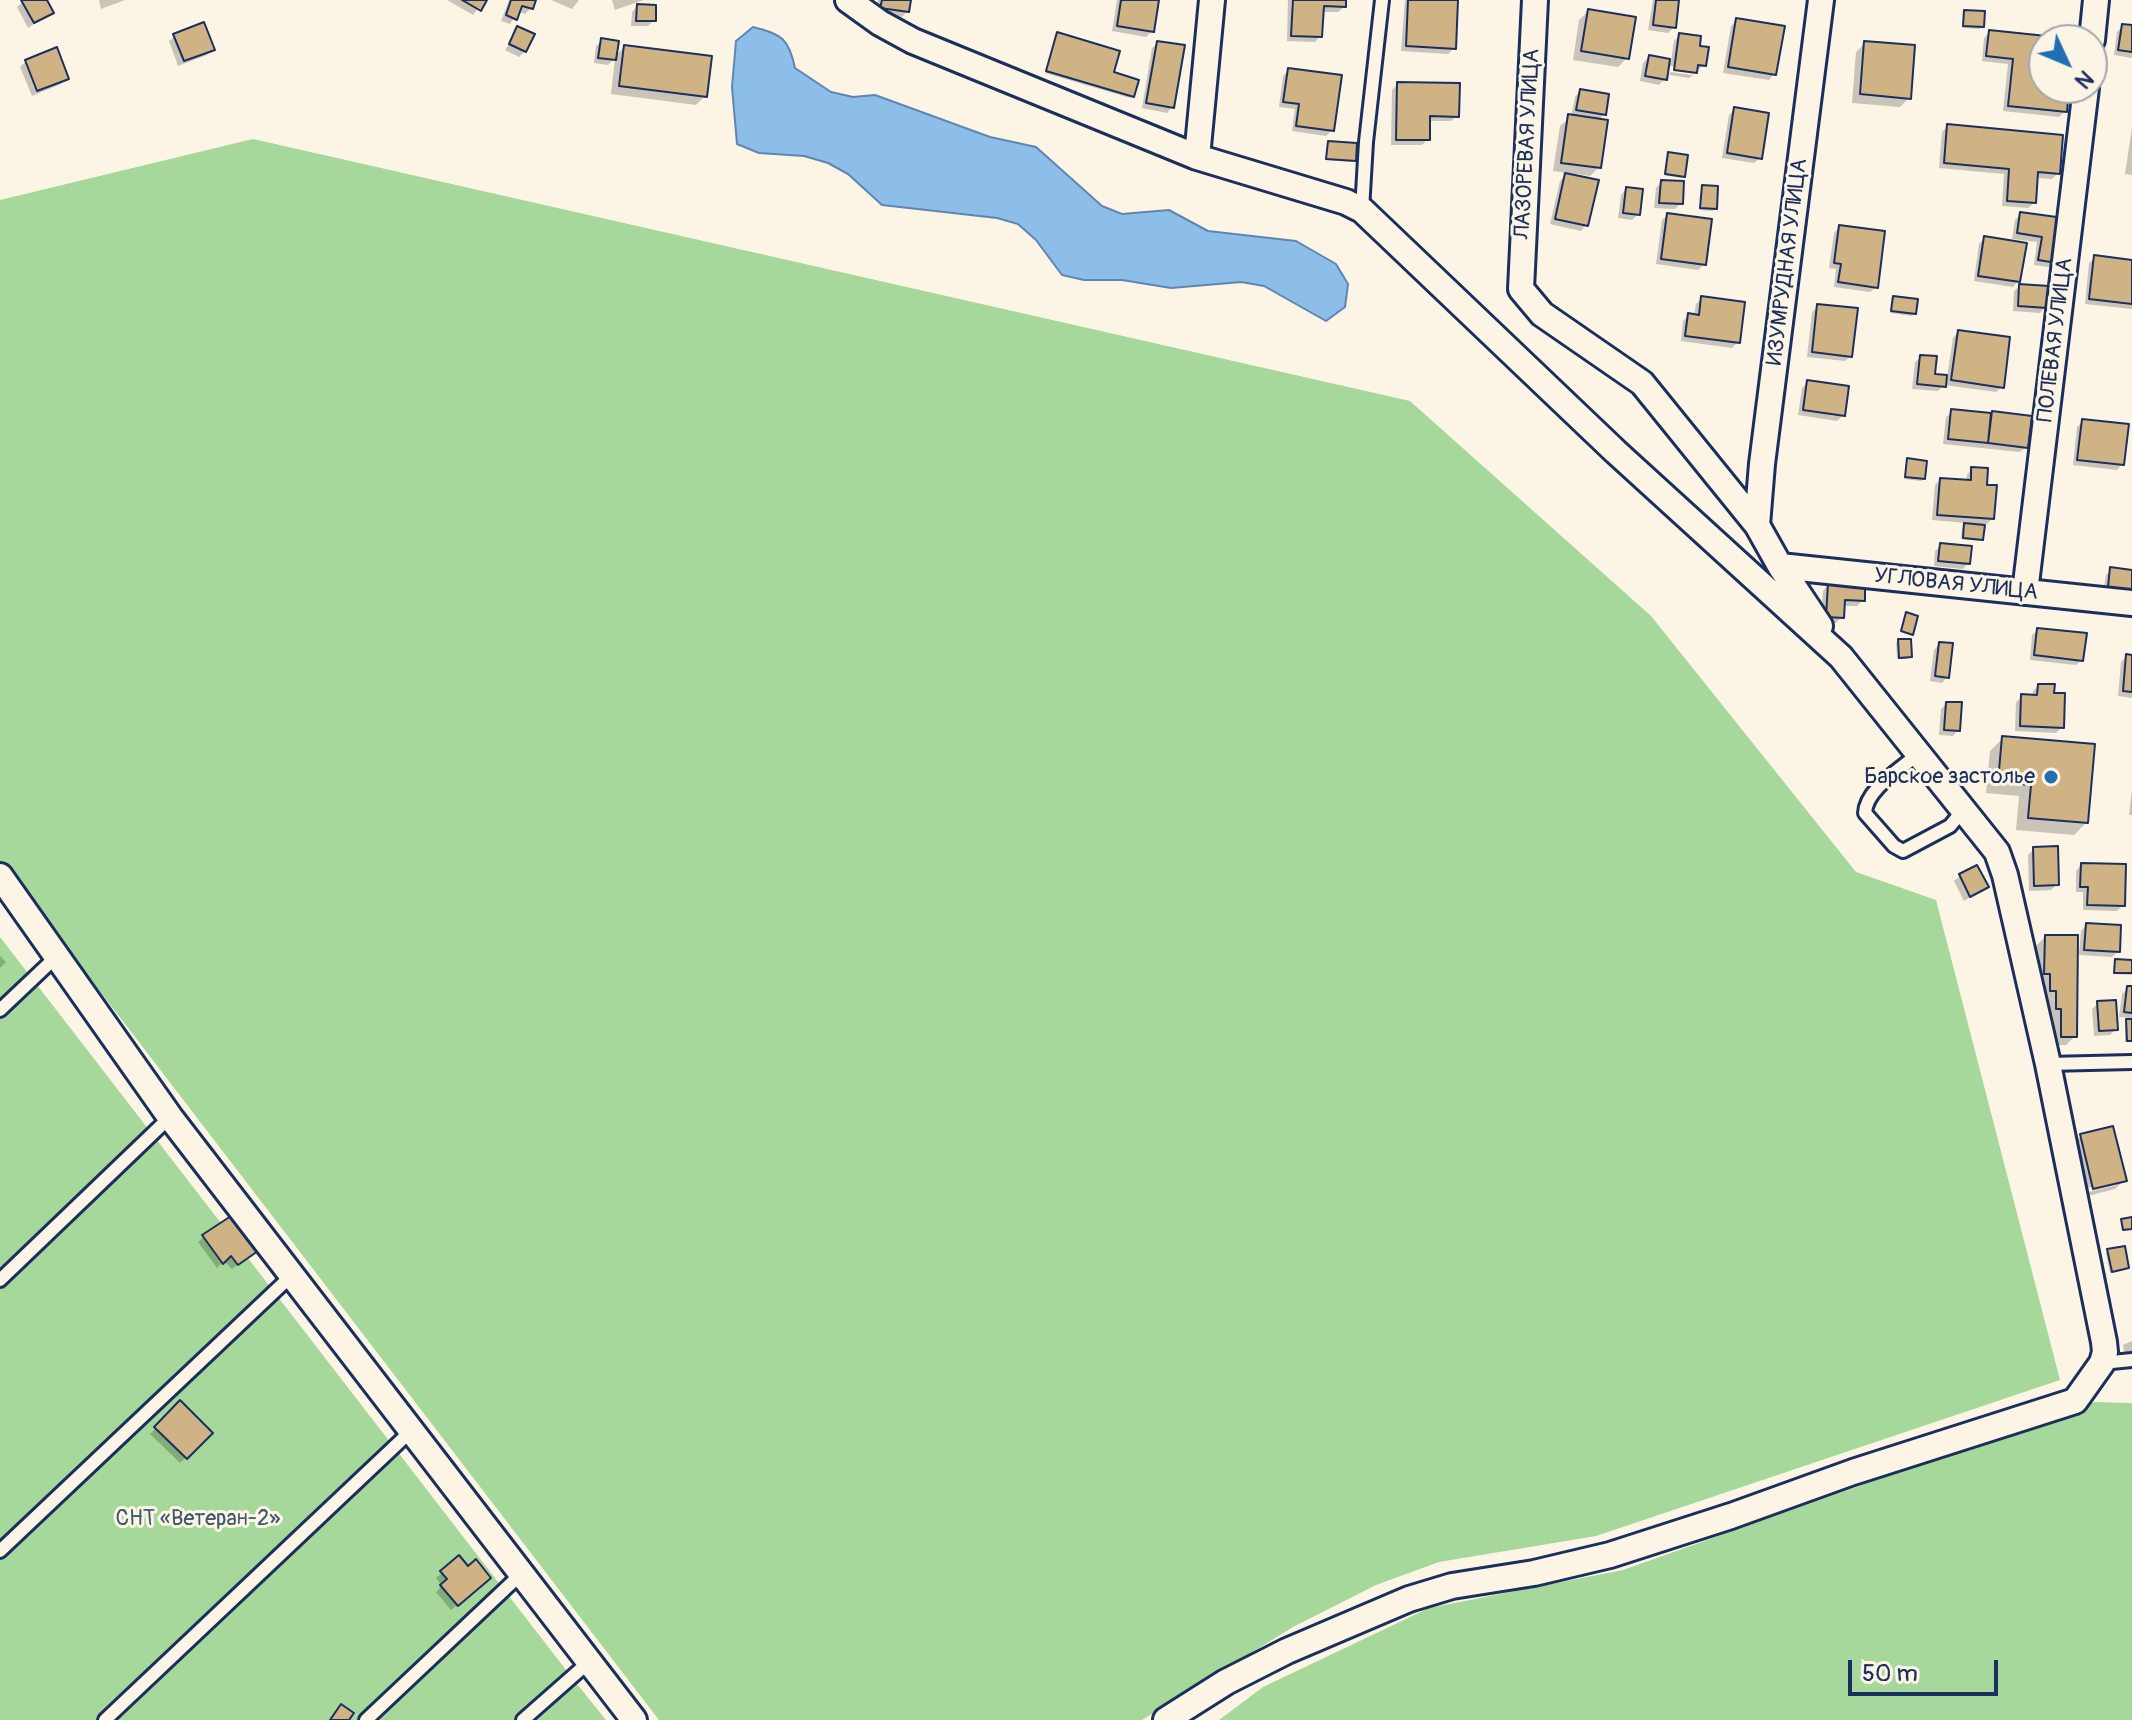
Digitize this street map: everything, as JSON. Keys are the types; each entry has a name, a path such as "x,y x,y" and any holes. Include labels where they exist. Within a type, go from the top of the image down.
{"street":[{"path":"1197,157 1212,0"},
{"name":"ЛАЗОРЕВАЯ УЛИЦА","path":"1535,0 1521,289 1542,314 1642,383 1757,525"},
{"name":"ИЗУМРУДНАЯ УЛИЦА","path":"1757,525 1762,464 1821,0"},
{"path":"2094,24 2096,0"},
{"path":"857,3 913,41 1197,157 1346,202 1362,210 1616,452 1841,657"},
{"name":"ПОЛЕВАЯ УЛИЦА","path":"2025,592 2084,104"},
{"path":"1166,1720 1226,1682 1275,1657 1397,1603 1452,1586 1534,1573 1610,1555 2075,1401 2102,1363 2104,1342 2048,1064 1997,852 1841,657 1780,566 1757,525"},
{"name":"УГЛОВАЯ УЛИЦА","path":"1780,566 2132,603"},
{"path":"0,876 170,1117 634,1720"}],"lane":[{"path":"1362,210 1366,142 1382,0"},
{"path":"1918,754 1871,795 1865,805 1865,813 1894,846 1903,851 1950,826 1964,809"},
{"path":"0,1010 57,956"},
{"path":"2048,1064 2132,1062"},
{"path":"0,1280 170,1117"},
{"path":"0,1551 292,1275"},
{"path":"2102,1363 2132,1360"},
{"path":"105,1720 412,1430"},
{"path":"366,1720 521,1574"},
{"path":"523,1720 590,1661"}],"green space":[{"path":"253,139 1410,401 1651,616 1856,872 1936,900 2060,1380 1596,1536 1439,1562 1376,1585 1293,1627 1142,1720 659,1720 0,861 0,200"},
{"name":"СНТ «Ветеран-2»","path":"0,937 573,1679 606,1720 0,1720"},
{"path":"2095,1402 2132,1403 2132,1720 1219,1720 1263,1687 1429,1608 1623,1570"}],"water":[{"path":"753,27 783,39 795,68 831,92 853,97 875,95 990,137 1036,147 1102,206 1122,214 1169,210 1208,231 1296,241 1336,264 1348,284 1345,307 1326,321 1264,286 1241,282 1171,288 1062,275 1036,240 1018,224 997,218 882,205 848,174 828,163 804,156 759,153 737,144 732,87 736,41"}],"building":[{"path":"21,0 47,0 54,13 34,23"},
{"path":"462,0 487,0 481,11"},
{"path":"511,0 536,0 533,9 522,6 517,20 506,15"},
{"path":"882,0 911,0 909,12 880,8"},
{"path":"1121,0 1159,0 1154,32 1117,26"},
{"path":"1293,0 1346,0 1346,7 1324,6 1322,37 1291,36"},
{"path":"1408,0 1458,0 1456,49 1406,46"},
{"path":"1656,0 1679,0 1676,28 1653,25"},
{"path":"637,4 656,5 656,21 636,21"},
{"path":"1588,9 1636,17 1629,59 1581,51"},
{"path":"1964,10 1985,11 1984,27 1963,26"},
{"path":"1736,18 1785,26 1776,75 1728,67"},
{"path":"204,22 215,50 184,61 173,34"},
{"path":"2122,24 2132,25 2132,52 2118,50"},
{"path":"517,26 535,34 526,52 509,44"},
{"path":"1989,30 2028,34 2028,104 2068,104 2067,112 2008,106 2013,59 1986,56"},
{"path":"1057,32 1120,51 1114,72 1139,80 1134,97 1046,71"},
{"path":"1679,33 1701,36 1700,46 1709,47 1706,66 1698,65 1697,73 1674,70"},
{"path":"601,38 619,41 616,60 598,58"},
{"path":"1157,41 1185,45 1174,108 1146,103"},
{"path":"1864,41 1915,45 1911,99 1860,94"},
{"path":"624,45 712,56 707,97 619,86"},
{"path":"57,47 69,79 37,91 25,60"},
{"path":"1649,55 1670,59 1667,80 1645,76"},
{"path":"1288,68 1342,75 1334,131 1296,126 1299,104 1283,102"},
{"path":"1397,82 1460,83 1459,117 1430,116 1430,140 1396,140"},
{"path":"1580,89 1609,94 1606,115 1576,110"},
{"path":"1734,107 1769,113 1762,159 1727,153"},
{"path":"1568,114 1608,120 1601,168 1561,163"},
{"path":"1947,124 2063,135 2060,174 2038,172 2036,203 2007,201 2009,169 1944,163"},
{"path":"1328,141 1357,143 1356,161 1326,159"},
{"path":"1668,152 1688,155 1685,177 1665,174"},
{"path":"1565,173 1599,180 1588,226 1555,219"},
{"path":"1661,180 1684,181 1683,204 1659,203"},
{"path":"1702,185 1718,186 1717,209 1700,208"},
{"path":"1626,187 1643,189 1640,215 1623,213"},
{"path":"2020,212 2064,218 2057,263 2038,260 2042,237 2017,233"},
{"path":"1667,213 1712,219 1706,265 1661,259"},
{"path":"1839,225 1885,231 1878,288 1838,282 1841,264 1834,263"},
{"path":"1984,236 2027,243 2020,282 1978,276"},
{"path":"2094,255 2132,260 2132,304 2089,299"},
{"path":"2019,284 2049,286 2047,308 2018,306"},
{"path":"1701,296 1745,302 1740,343 1685,336 1688,313 1699,315"},
{"path":"1893,296 1918,299 1916,314 1891,311"},
{"path":"1817,304 1858,308 1852,357 1812,352"},
{"path":"1958,330 2010,337 2004,388 1951,380"},
{"path":"1920,355 1937,356 1935,374 1947,375 1946,387 1917,384"},
{"path":"1807,380 1849,386 1845,416 1803,410"},
{"path":"1951,409 1991,413 1988,443 1948,439"},
{"path":"1992,411 2032,416 2028,448 1988,443"},
{"path":"2082,419 2129,424 2124,465 2077,460"},
{"path":"1907,458 1927,461 1925,479 1905,477"},
{"path":"1971,467 1988,468 1987,485 1997,485 1994,519 1937,515 1940,478 1971,480"},
{"path":"1964,523 1985,525 1983,540 1963,538"},
{"path":"1940,543 1972,546 1970,564 1938,561"},
{"path":"2110,567 2132,570 2132,590 2108,587"},
{"path":"1828,583 1865,584 1865,601 1845,600 1844,618 1826,617"},
{"path":"1906,612 1918,616 1913,635 1901,631"},
{"path":"2037,628 2087,633 2083,661 2034,655"},
{"path":"1898,639 1911,639 1912,657 1899,658"},
{"path":"1939,642 1953,643 1949,678 1935,676"},
{"path":"2126,654 2132,655 2132,692 2123,691"},
{"path":"2038,684 2055,684 2054,693 2065,693 2064,728 2020,726 2021,694 2037,695"},
{"path":"1946,702 1962,702 1960,731 1944,730"},
{"path":"2002,736 2095,744 2088,823 2028,818 2031,785 1998,782"},
{"path":"2058,846 2059,885 2034,886 2033,847"},
{"path":"2081,863 2126,864 2125,906 2087,905 2088,887 2080,887"},
{"path":"1977,865 1989,887 1970,897 1959,874"},
{"path":"2086,923 2121,925 2120,952 2084,950"},
{"path":"2045,935 2078,935 2077,1037 2061,1037 2061,1009 2056,1009 2056,991 2050,991 2050,974 2044,974"},
{"path":"2115,959 2132,960 2132,973 2114,973"},
{"path":"2127,986 2132,986 2132,1013 2124,1012"},
{"path":"2116,1000 2118,1030 2099,1031 2097,1001"},
{"path":"2126,1019 2132,1019 2132,1041 2127,1041"},
{"path":"2113,1126 2127,1181 2093,1189 2080,1134"},
{"path":"231,1216 258,1251 238,1265 231,1256 223,1264 202,1235"},
{"path":"2132,1217 2132,1229 2123,1230 2121,1219"},
{"path":"2125,1246 2129,1268 2112,1272 2107,1249"},
{"path":"180,1400 213,1433 187,1459 154,1427"},
{"path":"459,1555 468,1566 476,1559 491,1578 458,1606 440,1585 447,1579 440,1571"},
{"path":"341,1704 354,1713 349,1720 330,1720"}],"place":[{"name":"Барское застолье","path":"2051,777"}]}
